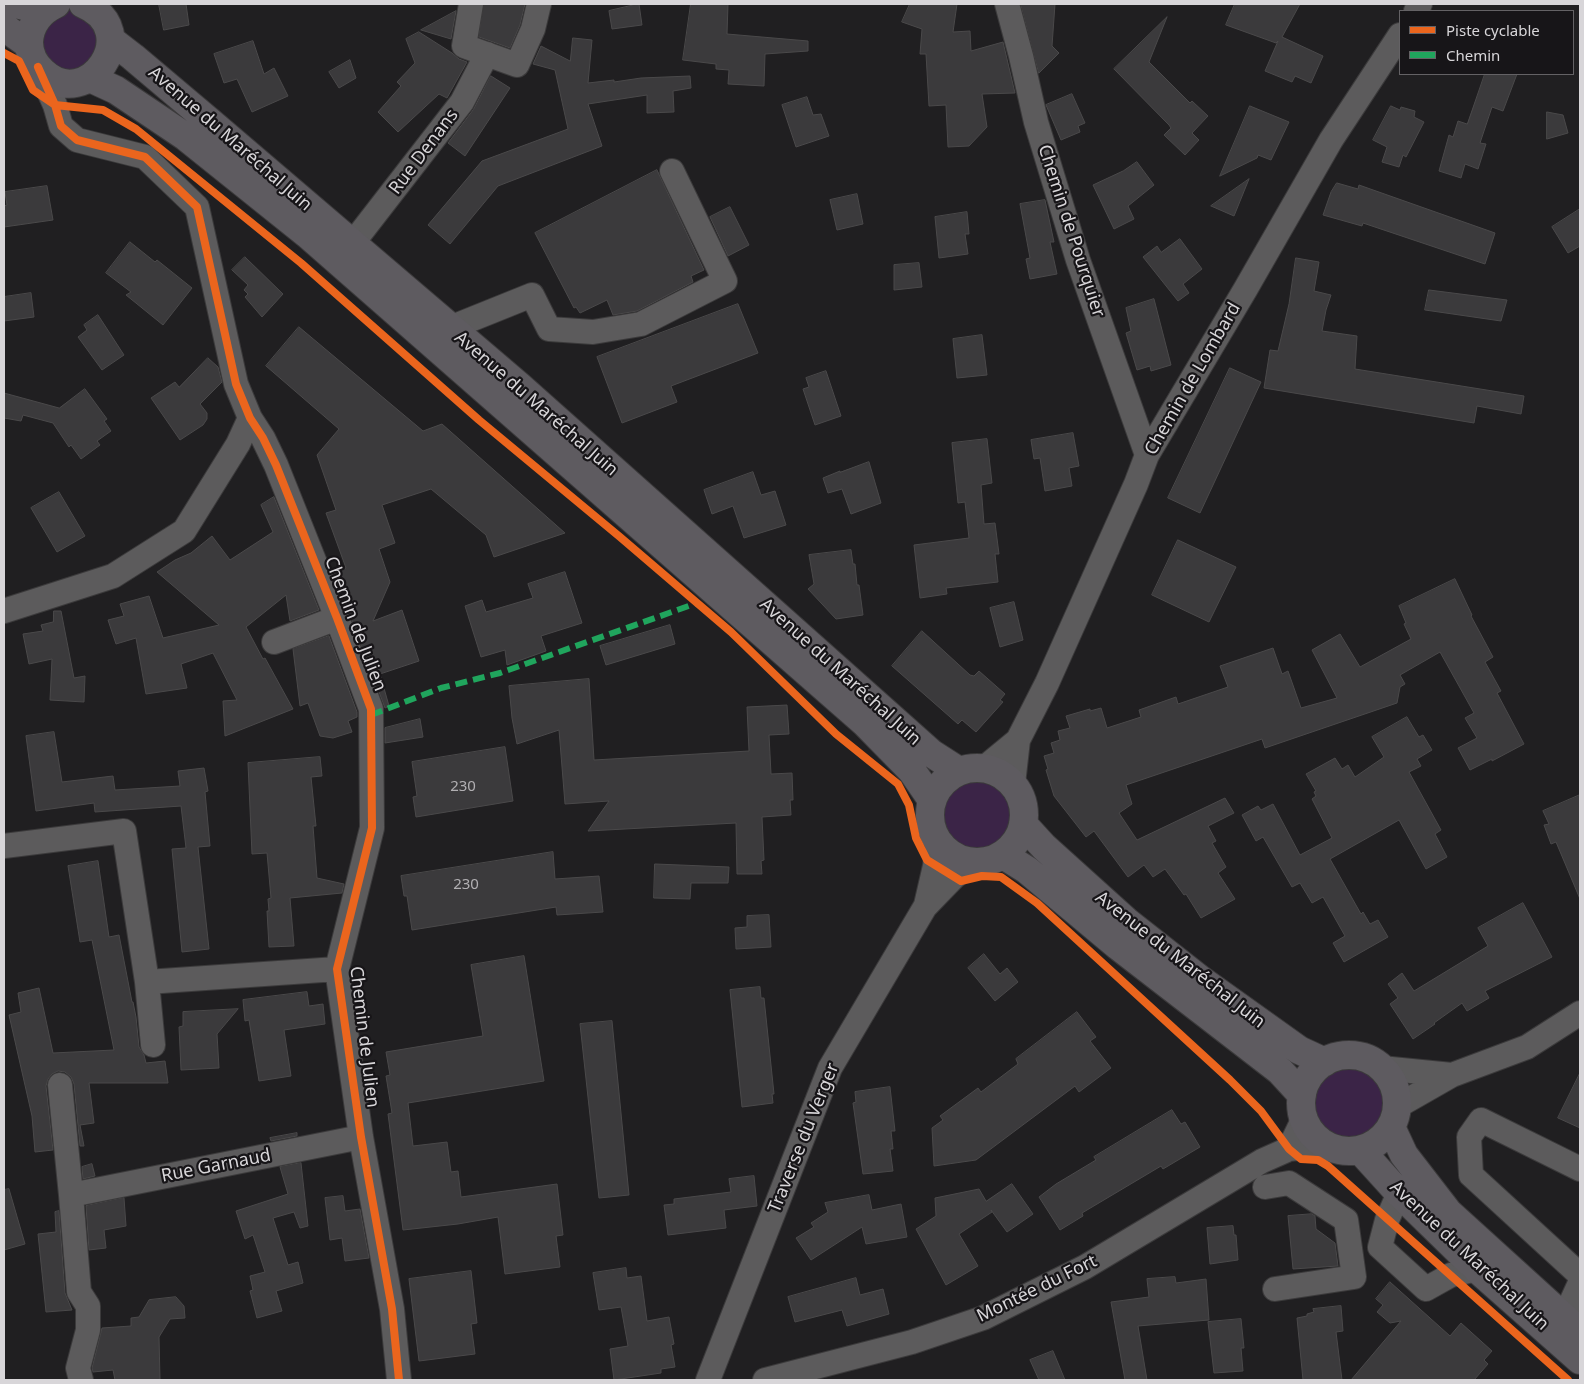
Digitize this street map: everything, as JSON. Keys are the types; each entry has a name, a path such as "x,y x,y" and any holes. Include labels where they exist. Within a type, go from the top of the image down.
{"main road":[{"path":"15,4 51,7"},
{"path":"82,80 99,71 106,62 110,52 111,40 108,27 91,6"},
{"path":"34,56 30,35 33,26 38,17 51,7"},
{"path":"4,27 34,56"},
{"name":"Avenue du Maréchal Juin","path":"111,40 189,104 519,386 931,753 972,770"},
{"name":"Avenue du Maréchal Juin","path":"34,56 46,76 57,81 82,80 116,90 186,137 307,234 865,723 912,770 932,800"},
{"path":"972,770 1005,777 1013,784 1020,796 1024,810 1020,837 1003,856 993,860 971,863 953,857 938,843 931,830 929,815 932,800 938,788 947,778 972,770"},
{"name":"Avenue du Maréchal Juin","path":"1023,824 1044,847 1126,921 1200,980 1299,1050 1325,1062"},
{"name":"Avenue du Maréchal Juin","path":"1003,856 1027,870 1118,946 1280,1071 1303,1107"},
{"path":"1354,1055 1368,1059 1381,1068 1394,1085 1396,1096 1394,1117 1383,1137 1372,1145 1360,1150 1348,1151 1336,1150 1325,1145 1312,1134 1303,1107 1310,1076 1325,1062 1339,1056 1354,1055"},
{"name":"Avenue du Maréchal Juin","path":"1394,1117 1404,1155 1448,1212 1572,1325"},
{"name":"Avenue du Maréchal Juin","path":"1360,1150 1399,1193 1477,1269 1580,1360"}],"street":[{"path":"471,4 464,46 517,65 533,29 539,4"},
{"name":"Chemin de Pourquier","path":"1007,4 1036,122 1078,260 1148,455"},
{"name":"Chemin de Lombard","path":"1013,784 1018,740 1047,684 1148,455 1331,140 1399,37"},
{"name":"Rue Denans","path":"352,244 462,102 487,54"},
{"name":"Chemin de Julien","path":"34,56 55,105 61,126 77,140 145,157 197,207 236,384 250,418 263,438 276,466 371,709 372,828 337,969 361,1137 392,1309 399,1380"},
{"path":"55,105 64,89 82,80"},
{"path":"450,328 532,295 550,329 593,332 642,324 725,281 672,171"},
{"path":"4,610 113,576 184,531 238,444 250,418"},
{"path":"274,642 337,618"},
{"name":"Chemin de Lombard","path":"972,770 1018,740"},
{"path":"4,846 124,831 147,982 153,1045"},
{"name":"Traverse du Verger","path":"925,907 936,866 938,843"},
{"name":"Traverse du Verger","path":"708,1380 830,1068 925,907 954,877 971,863"},
{"path":"147,982 337,969"},
{"path":"1394,1117 1452,1075 1527,1047 1580,1013"},
{"path":"1381,1068 1452,1075"},
{"path":"60,1085 79,1292 88,1306 88,1330 78,1368 81,1380"},
{"path":"1289,1149 1303,1107"},
{"path":"1580,1169 1481,1120 1469,1137 1471,1175 1580,1275"},
{"name":"Rue Garnaud","path":"71,1195 361,1137"},
{"name":"Montée du Fort","path":"765,1380 791,1377 912,1342 983,1318 1086,1268 1262,1161 1289,1149 1325,1145"},
{"path":"1265,1187 1289,1183 1346,1220 1354,1277 1275,1289"},
{"path":"1399,1193 1387,1220 1380,1247 1426,1289 1451,1275 1477,1269"},
{"path":"1572,1325 1580,1283"}],"shaded area":[{"path":"56,4 83,4 110,51 57,81 33,25"},
{"path":"977,768 995,771 1010,782 1021,797 1024,815 1021,833 1010,848 995,859 977,862 959,859 944,848 933,833 930,815 933,797 944,782 959,771"},
{"path":"1349,1056 1367,1060 1382,1070 1392,1085 1396,1103 1392,1121 1382,1136 1367,1146 1349,1150 1331,1146 1316,1136 1306,1121 1302,1103 1306,1085 1316,1070 1331,1060"}],"building":[{"path":"159,4 186,4 189,25 164,30"},
{"path":"484,4 525,4 520,25 510,48 479,37"},
{"path":"639,4 642,25 612,29 609,11"},
{"path":"691,4 728,4 727,34 808,41 808,51 765,54 764,86 728,84 729,70 716,69 716,64 683,60"},
{"path":"910,4 957,4 953,32 970,31 971,51 1003,42 1015,93 982,94 987,127 969,146 948,147 946,105 929,106 926,54 920,54 922,29 902,22"},
{"path":"1021,4 1055,4 1052,46 1059,53 1039,73"},
{"path":"1235,4 1300,4 1282,37 1323,56 1311,83 1295,76 1292,82 1265,71 1278,41 1276,43 1226,25"},
{"path":"456,11 451,39 421,30"},
{"path":"1167,17 1149,62 1190,103 1192,101 1208,116 1192,133 1199,140 1185,155 1164,135 1171,128 1169,125 1114,69"},
{"path":"419,32 459,59 467,62 447,98 439,94 398,132 378,112 401,86 397,82 415,63 406,39"},
{"path":"573,38 592,40 588,83 690,76 691,88 673,91 674,112 647,113 647,95 588,104 602,146 498,186 450,244 428,225 482,161 568,129 555,70 533,64 541,46 570,61"},
{"path":"253,41 264,74 274,68 288,96 252,112 237,79 224,83 214,54"},
{"path":"350,60 356,78 339,88 329,72"},
{"path":"1485,75 1517,75 1503,111 1492,107 1480,143 1486,144 1478,169 1465,164 1461,178 1439,171 1449,135 1453,137 1458,121 1467,124"},
{"path":"491,76 510,88 465,156 448,143 473,110"},
{"path":"1072,94 1085,123 1078,126 1080,132 1061,140 1046,105"},
{"path":"807,97 813,115 821,114 829,136 796,147 782,105"},
{"path":"1250,106 1289,122 1271,160 1258,155 1257,158 1220,176"},
{"path":"1391,106 1400,110 1401,107 1415,111 1414,117 1424,122 1406,157 1403,155 1399,167 1382,162 1387,147 1373,140"},
{"path":"1547,112 1563,115 1568,133 1547,139"},
{"path":"1137,162 1154,185 1128,206 1134,219 1114,229 1093,185"},
{"path":"657,170 704,270 691,276 693,282 637,311 613,315 607,300 580,313 576,307 574,308 535,233"},
{"path":"1249,179 1234,216 1211,206"},
{"path":"1337,183 1358,189 1359,185 1495,233 1485,264 1363,223 1362,226 1323,215 1331,192"},
{"path":"47,186 53,220 4,227 4,206 7,205 5,192"},
{"path":"857,194 863,224 837,230 830,200"},
{"path":"1045,200 1054,242 1050,242 1057,274 1030,279 1026,259 1030,258 1020,204"},
{"path":"730,207 749,245 728,256 710,217"},
{"path":"1580,209 1580,246 1568,253 1552,227"},
{"path":"967,212 969,234 965,234 968,254 939,258 935,217"},
{"path":"1180,239 1202,269 1183,284 1189,293 1178,301 1143,257 1157,246 1161,252"},
{"path":"130,242 155,262 157,260 192,288 163,325 126,295 131,292 106,273"},
{"path":"245,257 283,294 262,317 245,297 248,294 244,290 248,285 232,270"},
{"path":"1296,258 1319,262 1314,291 1331,295 1322,331 1357,336 1355,369 1524,396 1521,414 1477,406 1474,423 1264,388 1270,350 1278,351 1289,304"},
{"path":"919,263 922,287 894,290 894,265"},
{"path":"1429,290 1507,300 1501,321 1425,310"},
{"path":"31,293 34,317 4,321 4,297"},
{"path":"1154,299 1171,365 1151,371 1150,366 1137,370 1126,333 1131,331 1126,308"},
{"path":"738,304 758,353 671,386 677,402 622,423 597,357"},
{"path":"98,315 124,355 102,370 78,337 87,330 84,325"},
{"path":"299,327 423,431 442,424 565,533 494,557 486,535 431,489 382,505 395,543 379,549 390,582 373,621 402,610 419,661 380,674 389,706 385,708 334,573 346,568 326,513 336,510 317,455 339,429 266,366"},
{"path":"982,335 987,375 957,378 953,339"},
{"path":"208,358 218,367 222,382 200,404 207,413 207,419 203,425 180,440 151,398 175,382 179,387"},
{"path":"1230,368 1261,382 1200,513 1168,498"},
{"path":"826,371 841,416 815,425 803,389 809,387 806,378"},
{"path":"85,389 107,419 104,421 111,431 97,441 100,445 81,459 71,445 69,447 53,423 23,415 21,421 4,418 4,393 59,408"},
{"path":"1073,433 1079,466 1069,468 1072,486 1045,491 1040,458 1034,459 1031,440"},
{"path":"987,439 992,483 981,485 984,524 995,523 999,554 995,554 998,582 946,588 947,594 920,598 914,545 969,538 965,502 958,503 952,443"},
{"path":"869,462 881,503 851,514 842,489 828,493 823,478"},
{"path":"753,472 761,495 775,491 786,525 744,538 733,506 712,514 704,490"},
{"path":"59,492 85,536 57,552 31,508"},
{"path":"274,497 319,610 290,621 286,595 246,627 293,709 225,736 223,701 237,700 213,653 181,664 187,688 146,694 136,638 116,644 108,620 124,616 120,604 149,596 163,638 219,625 157,572 175,560 191,553 212,536 230,560 273,532 261,505"},
{"path":"1178,540 1236,567 1209,622 1152,595"},
{"path":"851,550 853,564 855,564 857,585 859,585 863,615 836,619 808,589 814,584 809,555"},
{"path":"565,572 582,623 541,636 546,651 507,665 505,650 481,657 465,606 482,600 486,612 533,598 528,584"},
{"path":"1455,579 1471,616 1493,657 1485,662 1501,691 1497,693 1524,744 1470,770 1458,748 1477,738 1465,718 1474,713 1440,652 1400,675 1405,684 1400,687 1397,703 1265,748 1262,739 1126,785 1132,804 1119,813 1137,840 1225,798 1234,813 1208,826 1216,841 1212,843 1226,867 1218,873 1235,899 1201,918 1186,894 1184,895 1165,869 1153,877 1144,865 1128,877 1094,831 1086,837 1054,796 1044,756 1054,753 1051,743 1060,740 1058,731 1070,728 1066,716 1101,708 1107,728 1141,717 1139,710 1176,697 1178,704 1228,687 1220,666 1273,648 1282,674 1288,671 1301,708 1337,698 1312,650 1340,634 1360,667 1411,639 1399,606"},
{"path":"1014,602 1023,640 1000,647 990,608"},
{"path":"54,611 61,611 74,678 85,676 84,702 50,700 52,659 29,664 23,634 43,631 41,625 53,622"},
{"path":"670,625 675,644 606,665 600,646"},
{"path":"922,631 970,675 974,676 979,671 1005,694 1000,700 1003,702 976,732 962,720 958,724 892,666"},
{"path":"329,636 357,712 357,717 348,721 352,732 333,738 320,736 308,703 300,706 293,649"},
{"path":"589,679 594,760 749,751 747,707 787,705 789,734 769,735 771,774 792,773 793,800 790,800 791,815 762,817 764,860 761,861 762,874 737,874 736,823 588,831 609,801 565,804 559,730 517,744 509,686"},
{"path":"1407,717 1419,737 1423,735 1432,750 1417,759 1421,766 1409,772 1441,830 1435,834 1447,857 1426,869 1399,820 1330,859 1361,914 1363,912 1370,924 1378,920 1388,937 1344,962 1333,943 1345,936 1323,897 1312,903 1300,883 1292,887 1263,837 1256,841 1242,815 1258,806 1261,810 1273,804 1300,855 1332,838 1312,799 1316,796 1314,792 1316,791 1306,774 1335,758 1342,769 1348,765 1355,777 1384,757 1372,737"},
{"path":"420,719 423,737 385,743 385,728"},
{"path":"54,732 62,782 113,776 115,790 180,786 178,771 204,768 208,791 205,792 210,846 198,847 209,949 182,952 172,849 186,848 181,806 95,812 94,803 36,811 26,736"},
{"path":"505,747 513,801 416,817 413,797 417,796 412,762"},
{"path":"320,757 322,776 311,777 316,826 313,826 317,878 344,884 342,893 290,898 294,946 269,947 267,911 269,911 268,899 271,898 267,853 252,854 248,763"},
{"path":"1580,795 1580,899 1556,842 1551,844 1544,825 1549,824 1543,811"},
{"path":"553,852 555,879 599,876 603,912 557,915 556,907 412,930 407,896 404,896 401,876"},
{"path":"98,861 109,937 119,935 136,1017 139,1047 146,1063 165,1061 168,1083 89,1083 94,1123 80,1125 84,1146 80,1146 74,1084 71,1077 65,1072 58,1071 52,1074 46,1086 53,1150 35,1152 32,1116 9,1015 21,1012 18,993 39,988 53,1053 114,1050 92,940 80,942 68,866"},
{"path":"655,864 729,867 728,883 691,883 690,899 654,898"},
{"path":"1523,903 1552,957 1485,991 1489,998 1467,1011 1462,1003 1413,1039 1390,1004 1398,998 1388,984 1402,973 1414,991 1488,946 1478,928"},
{"path":"769,915 771,947 736,949 735,928 747,927 747,916"},
{"path":"984,954 1000,974 1007,968 1018,982 995,1001 968,968"},
{"path":"524,956 544,1081 408,1103 413,1146 447,1142 451,1172 458,1171 461,1197 557,1184 563,1235 556,1236 560,1267 505,1274 498,1217 458,1224 403,1230 388,1114 392,1113 386,1076 390,1075 386,1052 483,1036 471,965"},
{"path":"760,987 761,998 764,998 774,1094 772,1094 773,1103 742,1107 730,990"},
{"path":"307,992 309,1006 323,1004 325,1024 284,1030 291,1076 259,1081 249,1020 245,1021 243,1000"},
{"path":"238,1009 217,1034 219,1068 181,1070 179,1027 183,1026 183,1012"},
{"path":"1077,1012 1096,1037 1090,1041 1111,1068 1079,1092 1075,1086 976,1160 934,1166 932,1128 943,1120 940,1116 978,1088 981,1092 1018,1064 1016,1059"},
{"path":"612,1021 629,1195 599,1198 580,1024"},
{"path":"1580,1073 1580,1128 1558,1118"},
{"path":"890,1087 895,1131 891,1131 893,1149 890,1149 893,1171 863,1174 853,1103 856,1102 855,1092"},
{"path":"1172,1110 1181,1124 1185,1122 1200,1147 1163,1169 1161,1166 1082,1213 1083,1216 1060,1230 1039,1197 1056,1184 1096,1160 1094,1157"},
{"path":"297,1133 297,1136 271,1141 270,1138"},
{"path":"301,1163 308,1226 300,1228 294,1212 273,1218 288,1265 298,1262 303,1283 276,1291 282,1311 257,1318 250,1291 253,1290 250,1276 265,1272 253,1235 245,1239 236,1211 288,1194 280,1167"},
{"path":"92,1164 95,1176 83,1179 82,1167"},
{"path":"754,1176 757,1206 724,1210 726,1228 668,1235 664,1205 674,1204 674,1199 731,1192 729,1179"},
{"path":"1012,1184 1033,1214 1007,1232 991,1210 992,1212 959,1234 978,1266 946,1285 916,1229 936,1216 935,1198 979,1189 986,1201"},
{"path":"9,1189 25,1244 4,1250 4,1190"},
{"path":"869,1195 872,1210 901,1204 907,1237 866,1244 862,1227 811,1260 796,1238 814,1227 811,1223 828,1212 825,1203"},
{"path":"343,1196 345,1211 360,1209 369,1258 345,1261 342,1238 330,1240 325,1198"},
{"path":"124,1198 126,1226 104,1230 106,1248 89,1250 86,1206"},
{"path":"59,1211 65,1293 72,1310 46,1312 38,1234 56,1232 55,1212"},
{"path":"1312,1214 1315,1216 1316,1229 1335,1243 1338,1266 1293,1269 1288,1216"},
{"path":"1233,1226 1234,1235 1236,1235 1238,1260 1210,1264 1207,1228"},
{"path":"626,1268 627,1278 641,1276 647,1321 669,1317 674,1344 671,1345 675,1367 661,1369 661,1373 614,1380 610,1349 628,1346 621,1307 599,1310 593,1273"},
{"path":"471,1271 477,1323 471,1324 475,1354 419,1361 409,1279"},
{"path":"1175,1277 1176,1283 1206,1279 1209,1320 1138,1326 1147,1380 1125,1380 1111,1302 1149,1297 1147,1279"},
{"path":"856,1278 860,1295 883,1289 889,1314 847,1326 842,1310 795,1322 788,1297"},
{"path":"1390,1282 1450,1336 1461,1323 1492,1351 1484,1360 1488,1364 1474,1380 1351,1380 1401,1321 1390,1323 1377,1312 1383,1305 1376,1299"},
{"path":"176,1297 184,1306 185,1318 170,1319 159,1337 160,1380 115,1380 113,1370 93,1372 92,1368 102,1328 131,1326 131,1318 139,1317 149,1300"},
{"path":"1341,1306 1343,1331 1336,1332 1342,1380 1303,1380 1297,1318 1307,1316 1307,1314 1314,1312 1313,1309"},
{"path":"1241,1319 1244,1348 1241,1348 1243,1371 1214,1373 1208,1322"},
{"path":"1053,1351 1065,1380 1039,1380 1030,1360"}],"marked path":[{"path":"371,715 441,688 500,673 697,603"}],"cycle path":[{"path":"4,53 19,61 33,90 55,105 103,110 136,129 301,263 479,420 731,632 836,734 898,784 909,805 916,838 927,860 961,881 982,876 1001,877 1037,903 1230,1080 1261,1111 1289,1149 1301,1159 1318,1160 1328,1166 1568,1380"},
{"path":"38,67 55,105 61,126 77,140 145,157 197,207 236,384 250,418 263,438 276,465 371,709 372,828 337,969 361,1137 392,1309 399,1380"}]}
